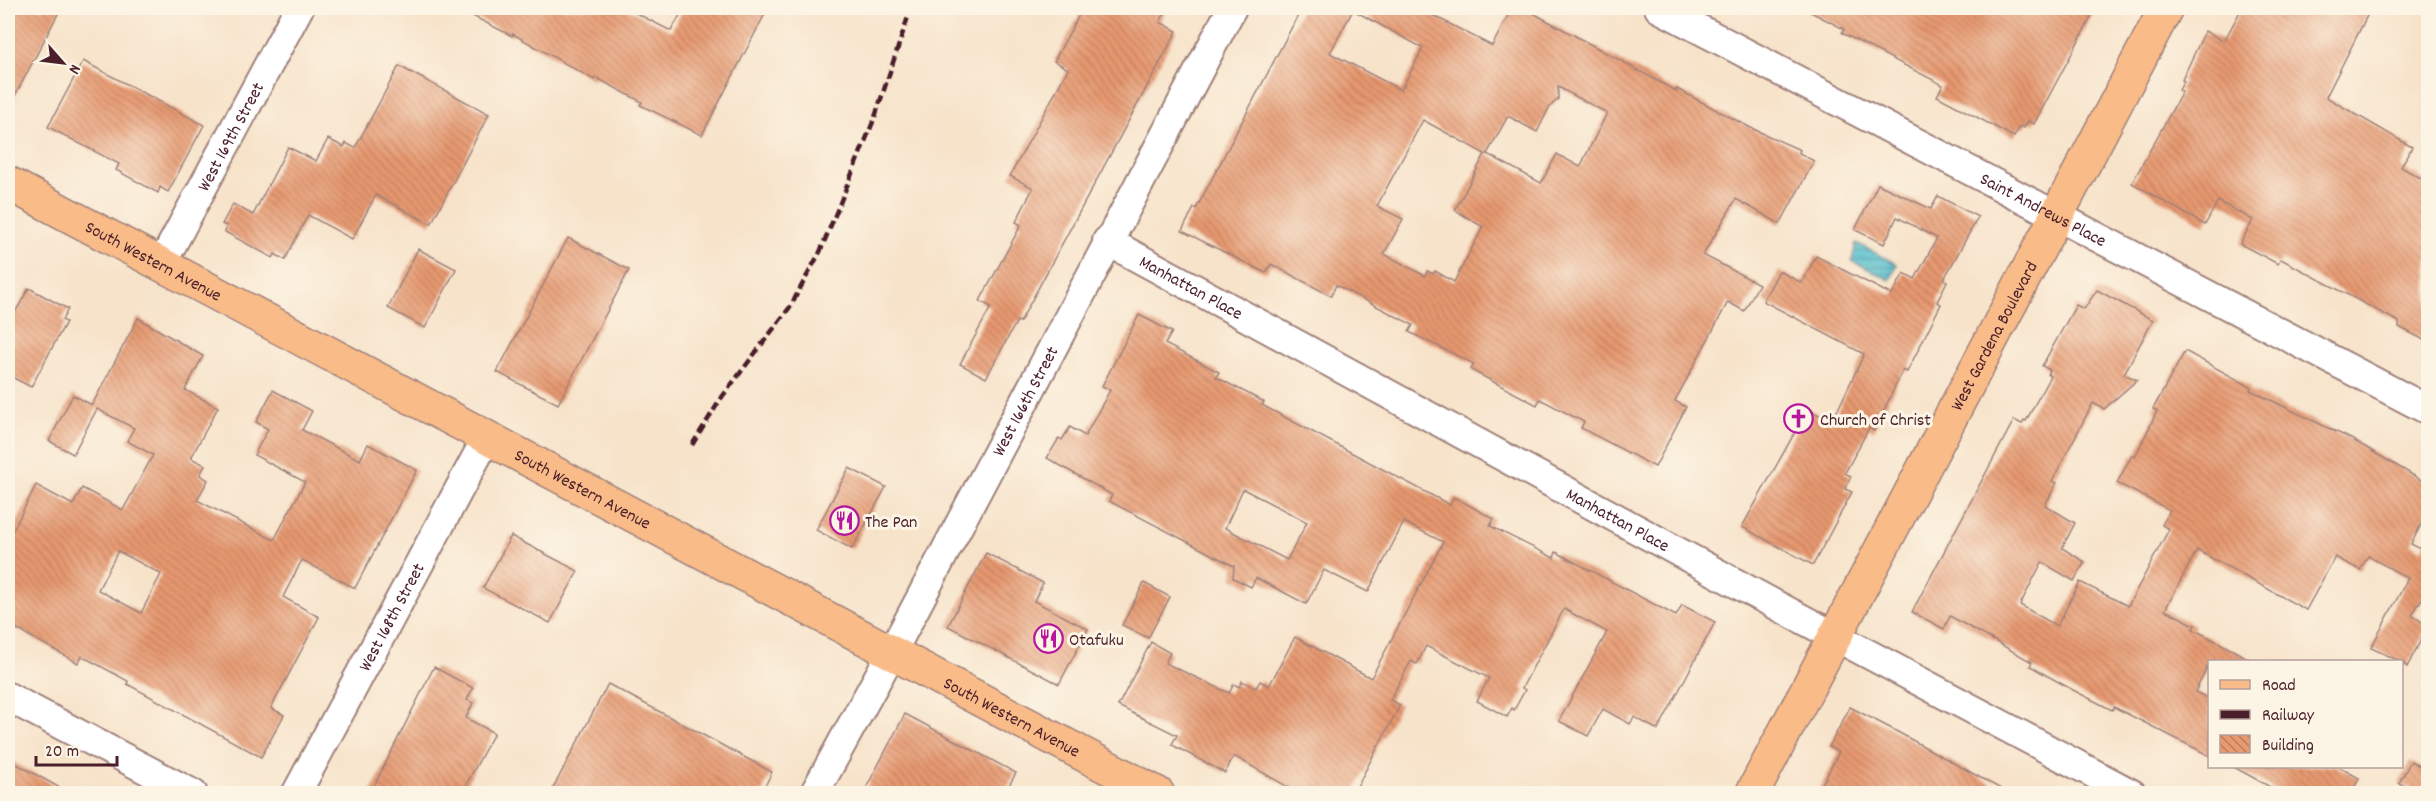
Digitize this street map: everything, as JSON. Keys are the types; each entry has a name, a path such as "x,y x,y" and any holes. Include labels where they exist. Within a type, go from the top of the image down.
{"main road":[{"name":"West Gardena Boulevard","path":"1752,794 2166,8"},
{"name":"South Western Avenue","path":"8,183 1158,794"}],"street":[{"name":"West 169th Street","path":"161,266 299,8"},
{"name":"West 166th Street","path":"814,794 891,654 1232,8"},
{"name":"Saint Andrews Place","path":"1659,8 2428,410"},
{"name":"Manhattan Place","path":"1107,241 2132,794"},
{"name":"West 168th Street","path":"296,794 486,439"},
{"path":"8,697 193,794"}],"water":[{"path":"1856,243 1897,264 1890,280 1852,261"}],"building":[{"path":"8,8 61,8 8,109"},
{"path":"457,8 626,8 671,31 684,8 768,8 702,135 640,105 642,102 595,77 594,80 513,34 512,36"},
{"path":"1083,8 1168,8 1160,22 1177,31 1020,322 1017,321 986,378 960,364 991,307 980,301 1021,225 1016,222 1033,188 1010,176 1068,69 1054,61"},
{"path":"1302,8 1419,8 1492,46 1512,8 1524,8 1676,91 1677,89 1751,128 1800,150 1799,153 1814,161 1780,224 1736,199 1703,255 1759,284 1744,311 1728,302 1675,401 1686,407 1655,467 1581,428 1584,422 1540,399 1537,405 1471,370 1474,364 1409,332 1413,325 1336,285 1331,296 1271,264 1266,273 1182,231 1194,208 1196,209","holes":["1353,10 1423,48 1401,90 1330,53","1558,87 1607,113 1580,167 1557,154 1541,183 1487,154 1508,116 1537,132 1549,108 1558,99","1423,120 1485,154 1455,210 1483,227 1454,282 1435,271 1433,274 1427,271 1425,276 1384,254 1403,219 1377,206"]},
{"path":"1803,8 2096,8 2034,124 2028,121 2024,128 2020,126 2014,137 1937,96 1943,85 1842,33 1844,29"},
{"path":"2242,8 2371,8 2326,97 2412,147 2401,167 2428,182 2428,342 2399,327 2399,322 2281,259 2278,264 2240,244 2253,220 2218,201 2205,225 2132,183 2182,92 2179,90 2184,81 2182,80 2205,31 2224,41"},
{"path":"83,61 204,125 168,192 160,187 158,193 116,170 119,164 48,127"},
{"path":"399,66 489,114 431,224 376,195 352,239 308,215 285,260 275,254 273,258 225,232 227,226 222,224 233,204 253,215 288,147 316,161 328,139 344,147 346,143 355,148"},
{"path":"1878,184 1931,209 1938,196 1978,217 1944,279 1947,281 1937,302 1941,304 1907,372 1903,370 1874,431 1869,428 1845,473 1851,476 1845,489 1852,492 1813,565 1742,527 1808,409 1832,422 1864,354 1763,301 1779,271 1802,283 1816,256 1892,295 1904,273 1915,279 1937,238 1897,217 1884,244 1855,230"},
{"path":"568,238 629,270 558,404 497,372"},
{"path":"418,249 456,269 425,328 388,308"},
{"path":"29,288 68,309 62,320 66,322 31,387 8,375 8,325"},
{"path":"2097,290 2153,320 2124,374 2137,380 2104,409 2093,403 2052,481 2057,483 2045,505 2075,523 2062,548 2085,562 2074,581 2042,562 2020,605 2057,626 2080,582 2128,606 2169,529 2162,525 2170,510 2117,483 2132,455 2135,457 2157,411 2153,409 2185,351 2251,387 2250,390 2353,440 2428,484 2428,511 2411,544 2422,550 2428,538 2428,589 2412,615 2428,626 2407,667 2403,660 2398,660 2371,648 2408,578 2368,556 2360,570 2335,557 2306,610 2197,550 2165,610 2195,625 2193,629 2251,660 2208,660 2208,666 2195,692 2208,698 2208,755 2114,707 2112,710 2071,689 2030,666 2032,662 1950,616 1944,629 1912,612 2014,420 2022,424 2024,420 2026,421 2050,376 2048,375 2050,370 2042,366 2076,305 2084,309"},
{"path":"1139,315 1172,332 1165,344 1219,372 1216,377 1264,402 1262,405 1450,505 1454,497 1494,519 1490,526 1554,558 1556,552 1676,616 1682,605 1715,622 1658,730 1634,717 1630,724 1603,709 1588,736 1559,721 1607,632 1564,609 1522,688 1525,690 1514,710 1512,708 1507,717 1477,701 1489,678 1426,646 1417,664 1411,661 1390,700 1400,705 1353,794 1300,794 1234,756 1225,773 1172,744 1177,735 1118,706 1151,642 1170,653 1165,663 1229,693 1234,684 1239,687 1242,681 1256,688 1260,681 1269,686 1295,637 1371,678 1443,542 1404,522 1368,592 1324,570 1306,604 1256,578 1251,587 1233,578 1234,566 1109,501 1112,495 1047,458 1059,438 1062,440 1070,427 1085,436 1110,390 1102,386","holes":["1243,489 1307,522 1287,560 1225,528"]},
{"path":"138,318 203,356 185,390 218,407 191,458 205,465 200,475 208,480 197,500 274,540 305,482 254,455 268,429 256,422 273,390 312,411 302,430 360,460 368,444 417,470 355,588 302,560 283,597 319,617 271,708 284,715 261,757 127,684 128,681 82,656 78,663 8,624 8,540 36,485 73,505 82,488 123,510 153,455 127,441 134,428 97,409 73,454 49,441 73,395 92,405","holes":["118,551 161,574 141,613 98,590"]},
{"path":"849,468 886,487 852,549 816,530"},
{"path":"511,536 578,571 550,623 483,588"},
{"path":"986,553 1043,583 1034,601 1088,629 1059,684 948,626"},
{"path":"1144,583 1170,597 1148,638 1122,625"},
{"path":"434,667 473,688 467,700 473,703 466,718 494,733 461,794 370,794"},
{"path":"608,684 772,772 761,794 550,794"},
{"path":"1850,707 2010,794 1817,794 1839,752 1829,747"},
{"path":"905,714 1016,773 1004,794 863,794"},
{"path":"8,759 71,794 8,794"},
{"path":"2411,761 2428,771 2428,780 2421,794 2399,783"},
{"path":"2236,768 2341,768 2359,778 2351,794 2283,794"}],"railway":[{"path":"692,445 722,397 790,307 820,252 875,117 911,8"}],"place":[{"name":"Church of Christ","path":"1799,419"},
{"name":"The Pan","path":"844,521"},
{"name":"Otafuku","path":"1048,639"}]}
